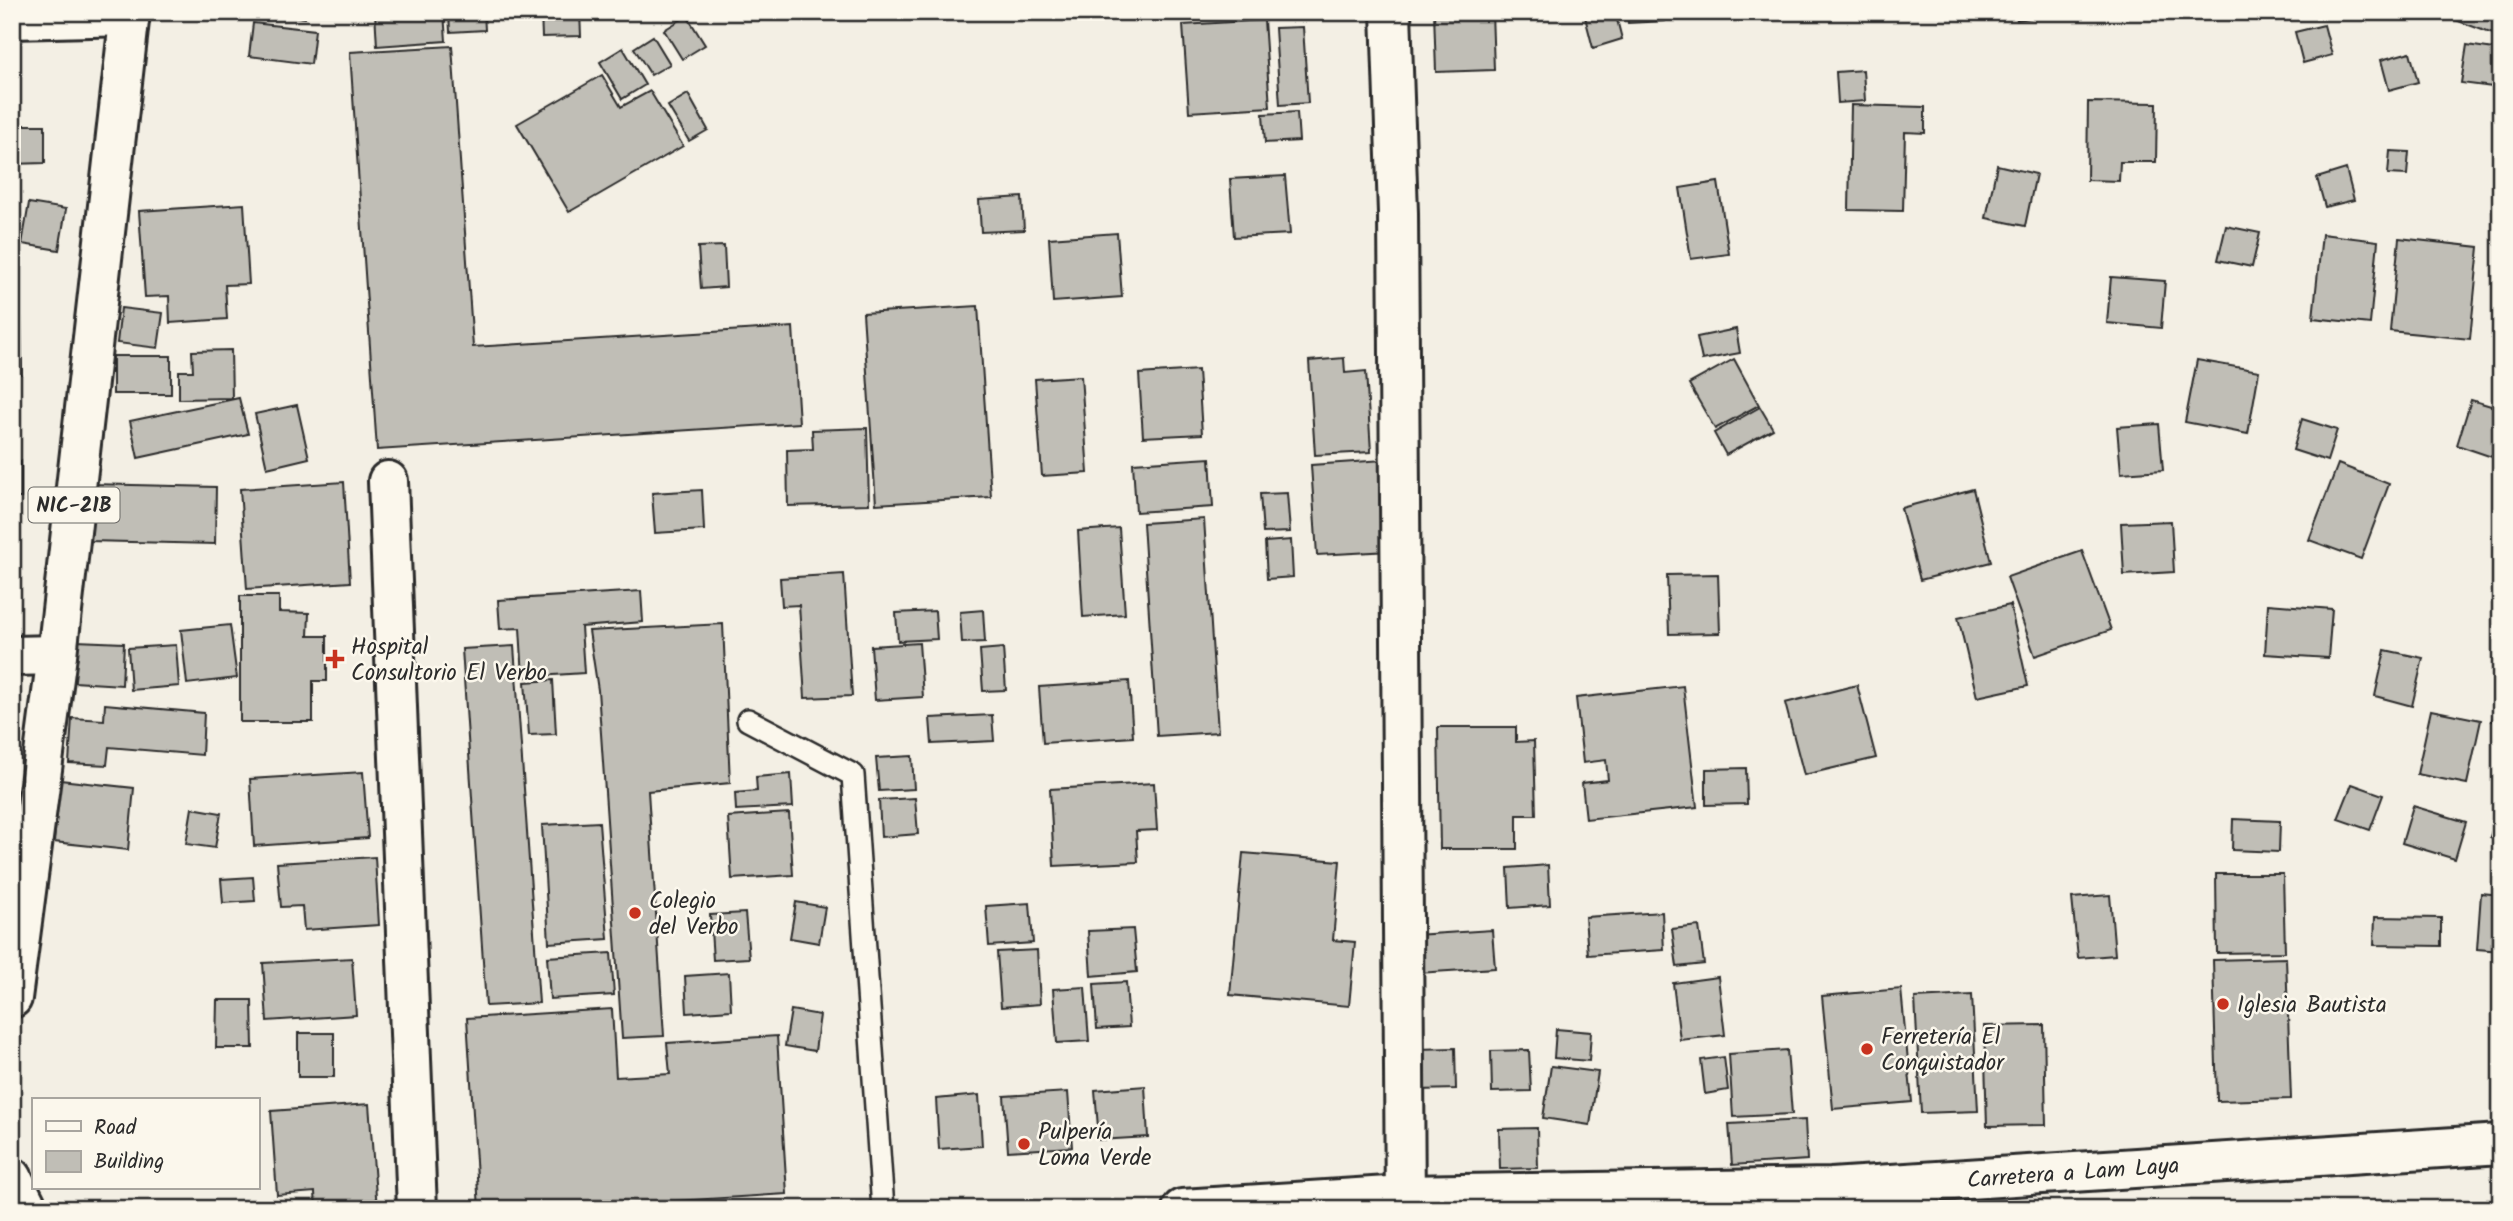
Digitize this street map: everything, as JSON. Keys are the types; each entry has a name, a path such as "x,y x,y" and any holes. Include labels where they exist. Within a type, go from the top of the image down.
{"main road":[{"path":"1391,12 1398,213 1404,1202"},
{"path":"12,19 130,14"},
{"name":"NIC-21B","path":"12,998 57,654 130,14"},
{"path":"388,481 417,1209"},
{"path":"12,656 57,654"},
{"name":"Carretera a Lam Laya","path":"1182,1209 1404,1202 1831,1198 2501,1144"},
{"path":"12,1177 28,1209"}],"lane":[{"path":"748,720 853,775 883,1209"}],"building":[{"path":"257,12 306,12 305,18"},
{"path":"375,12 444,12 446,41 377,46"},
{"path":"449,12 484,12 485,30 450,32"},
{"path":"541,12 580,12 581,36 542,37"},
{"path":"1434,12 1492,12 1494,70 1436,72"},
{"path":"1615,12 1622,39 1593,48 1585,17"},
{"path":"1627,12 1665,12 1665,21 1628,23"},
{"path":"2015,12 2066,12 2017,20"},
{"path":"2272,12 2345,12 2344,17"},
{"path":"2452,12 2501,12 2501,37 2450,18"},
{"path":"687,16 705,45 682,59 664,30"},
{"path":"1264,20 1270,107 1189,112 1183,25"},
{"path":"253,23 315,30 311,64 249,56"},
{"path":"2324,25 2332,55 2303,63 2295,32"},
{"path":"1303,27 1308,103 1280,105 1275,28"},
{"path":"653,36 670,64 651,75 634,48"},
{"path":"2467,45 2501,50 2501,88 2461,83"},
{"path":"452,46 473,347 793,327 799,423 377,450 350,52"},
{"path":"623,48 645,85 622,99 600,62"},
{"path":"2410,52 2418,82 2389,90 2381,60"},
{"path":"1863,70 1865,101 1838,103 1836,72"},
{"path":"602,75 621,107 650,91 683,146 569,212 517,124"},
{"path":"688,94 708,130 689,141 668,106"},
{"path":"2088,102 2157,103 2156,162 2120,162 2119,181 2087,180"},
{"path":"1851,105 1925,107 1925,133 1905,132 1903,211 1849,210"},
{"path":"1297,112 1299,141 1265,143 1263,114"},
{"path":"12,125 45,125 45,163 12,164"},
{"path":"2390,151 2409,152 2407,175 2388,174"},
{"path":"1997,165 2036,174 2025,226 1986,218"},
{"path":"2346,169 2354,200 2325,207 2317,178"},
{"path":"12,173 19,173 20,241 12,241"},
{"path":"1285,176 1290,234 1234,237 1230,179"},
{"path":"1718,182 1729,254 1691,259 1680,188"},
{"path":"1022,197 1024,230 981,232 979,200"},
{"path":"29,203 66,209 59,250 22,244"},
{"path":"244,204 249,284 225,285 227,319 170,323 169,296 145,297 139,211"},
{"path":"2226,226 2260,233 2252,267 2218,260"},
{"path":"1117,233 1122,297 1053,302 1049,238"},
{"path":"2322,234 2378,241 2370,324 2313,318"},
{"path":"2399,238 2479,247 2470,339 2390,331"},
{"path":"724,246 726,287 701,289 698,247"},
{"path":"2111,277 2165,281 2161,328 2107,323"},
{"path":"978,306 991,497 876,504 863,313"},
{"path":"121,308 163,313 158,348 117,343"},
{"path":"12,315 21,315 22,374 12,374"},
{"path":"1736,329 1740,353 1702,360 1697,337"},
{"path":"231,350 232,398 179,399 179,371 193,371 192,351"},
{"path":"113,356 171,356 171,394 113,394"},
{"path":"1344,358 1345,373 1366,371 1371,452 1315,455 1309,361"},
{"path":"1734,359 1759,405 1715,429 1689,384"},
{"path":"2197,360 2259,371 2248,434 2185,422"},
{"path":"1198,370 1202,434 1143,437 1139,374"},
{"path":"1081,376 1088,473 1042,476 1035,379"},
{"path":"239,398 248,434 138,458 130,421"},
{"path":"2471,400 2501,409 2501,430 2492,457 2457,445"},
{"path":"297,405 309,458 267,468 255,414"},
{"path":"1760,407 1773,429 1726,455 1714,433"},
{"path":"2302,419 2337,430 2327,461 2293,450"},
{"path":"2159,424 2163,470 2121,473 2117,427"},
{"path":"867,428 869,504 788,506 787,450 813,449 812,430"},
{"path":"1210,458 1213,507 1136,512 1133,463"},
{"path":"1384,460 1390,551 1317,555 1311,465"},
{"path":"12,461 21,461 21,498 12,498"},
{"path":"2338,464 2389,484 2361,559 2309,540"},
{"path":"344,482 350,582 247,589 240,489"},
{"path":"90,484 216,487 215,544 89,541"},
{"path":"1973,489 1991,562 1920,580 1901,508"},
{"path":"702,490 704,530 655,533 652,493"},
{"path":"1287,493 1290,532 1263,533 1260,494"},
{"path":"14,508 15,547 12,547"},
{"path":"1204,519 1218,732 1157,736 1143,523"},
{"path":"2171,521 2174,572 2124,575 2121,523"},
{"path":"1119,528 1125,614 1083,617 1078,531"},
{"path":"1291,540 1293,577 1267,579 1265,542"},
{"path":"2082,551 2111,630 2035,656 2007,577"},
{"path":"844,574 852,696 805,698 799,605 782,606 780,578"},
{"path":"1718,574 1720,633 1669,634 1667,575"},
{"path":"641,591 643,622 581,627 584,673 523,677 520,628 500,629 498,600"},
{"path":"240,596 279,596 279,612 309,613 308,636 327,636 327,681 313,681 313,722 240,722"},
{"path":"2268,604 2332,609 2328,658 2265,654"},
{"path":"2010,605 2028,686 1977,697 1958,617"},
{"path":"983,610 985,642 962,643 960,612"},
{"path":"935,611 937,639 898,641 896,613"},
{"name":"Colegio del Verbo","path":"723,624 730,783 648,791 664,1036 622,1038 598,690 589,631"},
{"path":"230,625 237,678 187,684 181,630"},
{"path":"76,641 124,643 122,685 74,682"},
{"path":"919,643 923,697 875,700 871,646"},
{"path":"176,645 179,686 131,690 128,648"},
{"path":"514,646 539,1003 486,1006 462,649"},
{"path":"1003,648 1006,690 983,691 980,650"},
{"path":"2385,650 2423,658 2412,706 2375,696"},
{"path":"553,680 556,734 529,735 525,682"},
{"path":"1129,681 1133,737 1043,743 1039,687"},
{"path":"1857,685 1876,758 1804,775 1785,703"},
{"path":"1683,686 1697,807 1586,819 1582,783 1608,780 1606,760 1583,763 1576,698"},
{"path":"2501,687 2501,723 2492,721"},
{"path":"105,704 204,713 202,755 109,747 107,765 69,763 72,718 104,720"},
{"path":"2431,710 2481,720 2467,784 2417,774"},
{"path":"992,715 994,741 932,744 930,718"},
{"path":"1438,727 1516,727 1516,742 1534,741 1536,815 1517,815 1517,849 1440,849"},
{"path":"912,756 914,789 879,791 876,758"},
{"path":"1746,768 1747,804 1706,805 1706,769"},
{"path":"363,772 368,838 254,846 250,779"},
{"path":"791,774 793,807 736,810 735,793 757,791 756,777"},
{"path":"60,780 134,788 128,850 54,842"},
{"path":"1154,783 1157,830 1136,831 1138,862 1054,866 1050,789"},
{"path":"2352,784 2383,795 2370,830 2338,819"},
{"path":"915,798 918,834 881,837 879,800"},
{"path":"2501,804 2501,841 2490,837"},
{"path":"2413,806 2466,822 2455,859 2402,843"},
{"path":"192,808 221,813 215,848 186,844"},
{"path":"789,813 793,875 732,879 728,817"},
{"path":"2233,819 2280,821 2279,852 2232,850"},
{"path":"599,822 608,939 549,943 542,825"},
{"path":"1243,853 1340,861 1333,940 1355,942 1349,1006 1230,995"},
{"path":"375,857 379,925 304,930 302,906 281,907 277,863"},
{"path":"1548,865 1550,905 1510,908 1508,868"},
{"path":"2216,874 2283,874 2285,952 2217,953"},
{"path":"253,877 255,901 223,903 221,879"},
{"path":"2481,893 2501,895 2501,951 2477,949"},
{"path":"2110,895 2115,955 2078,958 2072,898"},
{"path":"796,902 825,907 819,943 790,938"},
{"path":"1030,903 1033,943 989,946 986,906"},
{"path":"1662,912 1664,950 1588,955 1585,917"},
{"path":"745,913 749,958 713,960 710,915"},
{"path":"2375,917 2441,918 2441,946 2374,945"},
{"path":"1699,926 1704,964 1677,967 1672,929"},
{"path":"1133,929 1137,972 1091,976 1088,931"},
{"path":"1492,930 1495,968 1418,973 1415,935"},
{"path":"1037,950 1040,1004 1001,1007 997,952"},
{"path":"611,953 614,995 550,999 547,957"},
{"path":"352,958 356,1015 267,1021 263,963"},
{"path":"2286,958 2291,1099 2217,1101 2213,960"},
{"path":"729,973 731,1010 687,1013 685,976"},
{"path":"1718,977 1725,1035 1680,1040 1673,983"},
{"path":"1126,982 1129,1027 1097,1029 1094,984"},
{"path":"1085,987 1089,1041 1057,1043 1053,989"},
{"name":"Ferretería El Conquistador","path":"1901,989 1912,1102 1833,1109 1822,996"},
{"path":"1972,995 1978,1111 1921,1113 1915,998"},
{"path":"217,1000 252,1000 253,1048 216,1048"},
{"path":"612,1009 616,1077 670,1074 667,1043 777,1036 787,1194 547,1209 479,1209 467,1018"},
{"path":"791,1010 820,1015 815,1051 785,1046"},
{"path":"2044,1025 2046,1125 1987,1126 1984,1026"},
{"path":"1556,1029 1591,1032 1589,1061 1554,1058"},
{"path":"298,1033 334,1033 334,1077 298,1077"},
{"path":"1455,1048 1456,1089 1418,1090 1417,1049"},
{"path":"1529,1050 1531,1091 1492,1092 1491,1051"},
{"path":"1787,1050 1792,1114 1733,1117 1729,1054"},
{"path":"1724,1057 1728,1090 1705,1094 1701,1060"},
{"path":"1551,1066 1598,1072 1590,1125 1543,1118"},
{"path":"1145,1086 1148,1137 1099,1140 1095,1090"},
{"path":"1068,1092 1072,1147 1008,1151 1004,1096"},
{"path":"979,1095 982,1146 939,1149 936,1099"},
{"path":"369,1104 377,1209 316,1209 315,1192 277,1195 271,1111"},
{"path":"1805,1120 1807,1160 1732,1165 1729,1124"},
{"path":"1537,1128 1538,1168 1500,1169 1499,1129"}],"place":[{"name":"Hospital Consultorio El Verbo","path":"335,659"},
{"name":"Colegio del Verbo","path":"635,913"},
{"name":"Iglesia Bautista","path":"2223,1004"},
{"name":"Ferretería El Conquistador","path":"1867,1049"},
{"name":"Pulpería Loma Verde","path":"1024,1144"}]}
